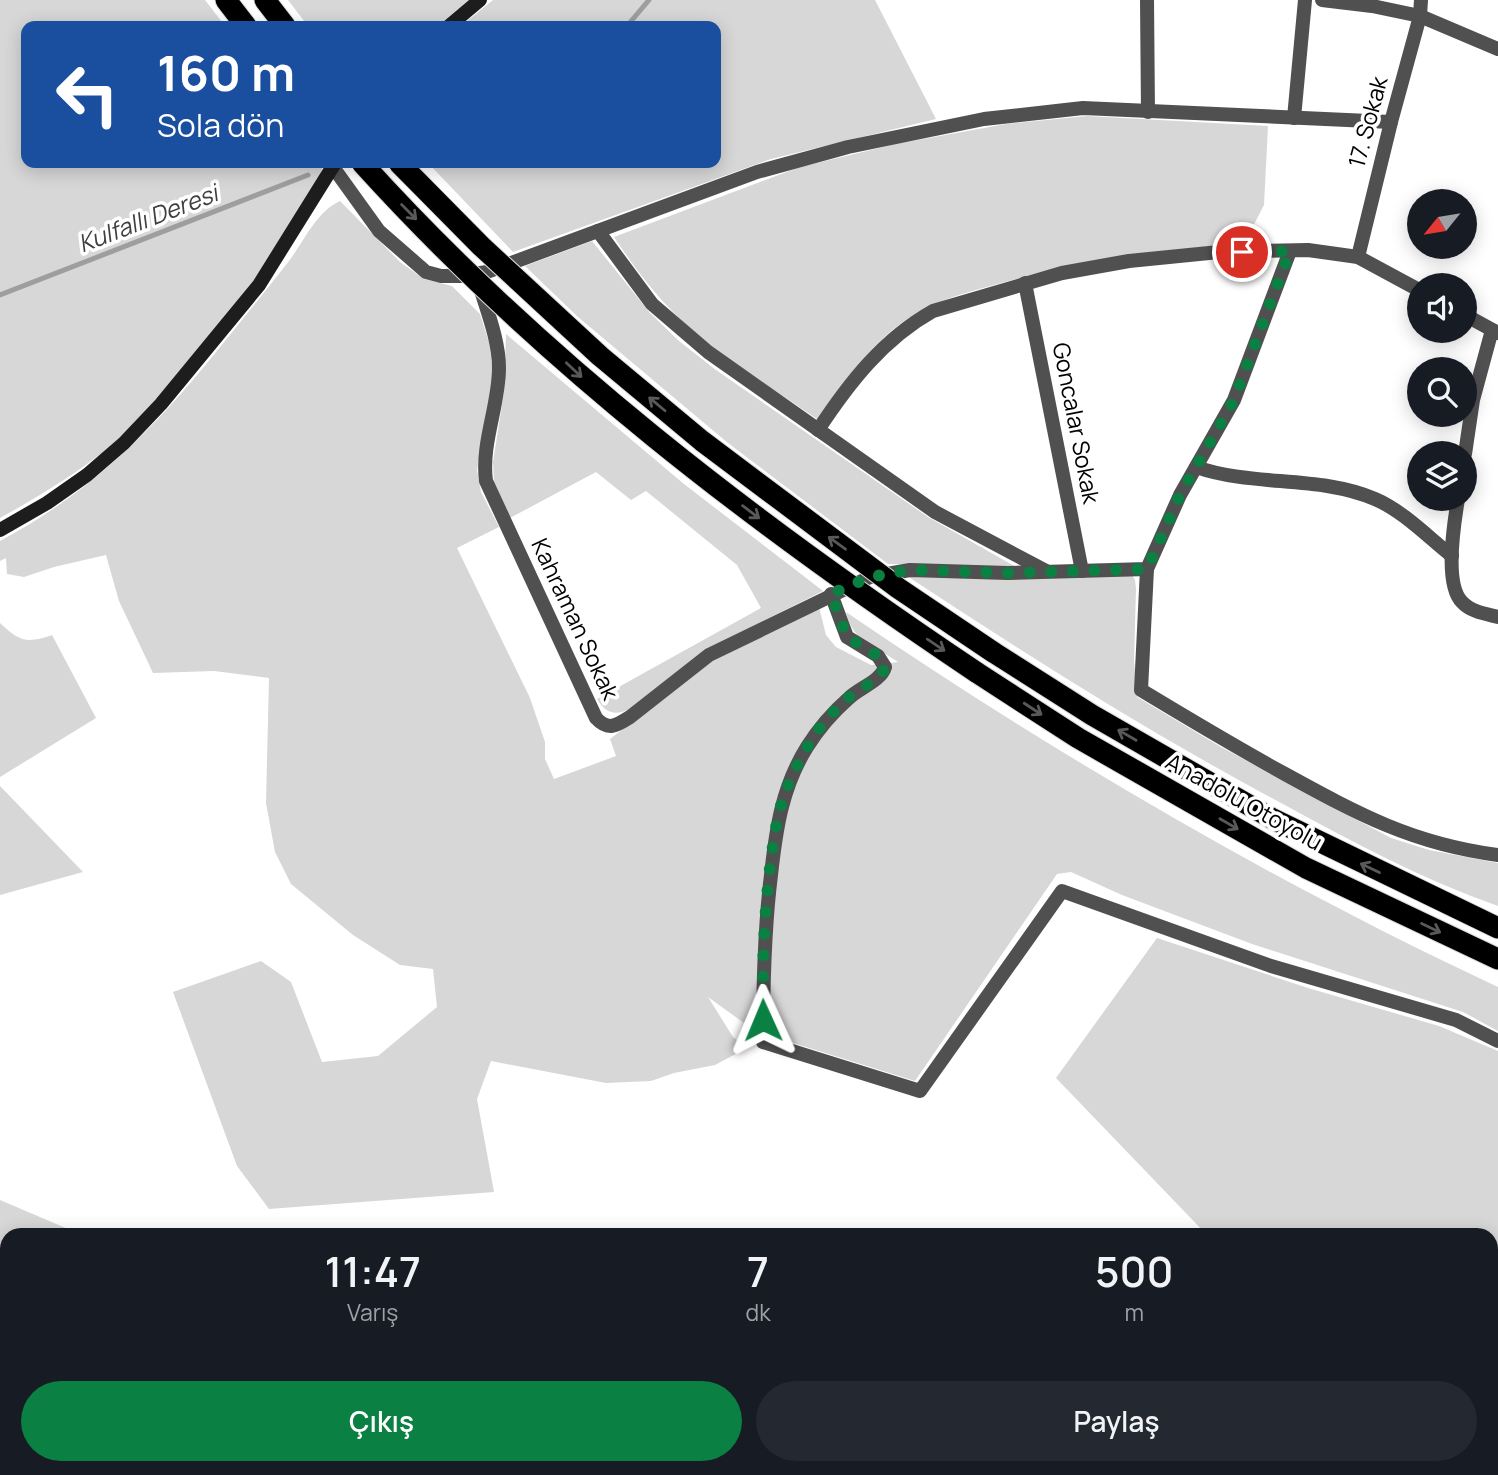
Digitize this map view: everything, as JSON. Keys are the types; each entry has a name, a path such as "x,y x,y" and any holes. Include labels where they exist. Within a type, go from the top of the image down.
{"highway":[{"path":"226,0 242,21"},
{"path":"265,0 281,21"},
{"name":"Anadolu Otoyolu","path":"367,168 461,265 582,378 684,461 818,563 975,672 1078,738 1306,868 1498,959"},
{"name":"Anadolu Otoyolu","path":"404,168 481,246 590,347 702,441 898,588 1092,715 1273,820 1498,929"}],"street":[{"path":"455,21 480,0"},
{"path":"1147,0 1148,112"},
{"path":"1294,118 1305,0"},
{"path":"1322,0 1372,6 1420,16 1498,49"},
{"name":"17. Sokak","path":"1358,257 1420,16 1421,0"},
{"path":"336,168 379,231 426,272 441,276 487,272 757,172 885,139 984,119 1083,108 1391,121"},
{"path":"0,530 47,503 87,475 124,443 161,404 260,285 332,168"},
{"path":"598,231 652,304 708,352 936,512 1048,572"},
{"path":"1290,251 1234,400 1180,495 1147,569 1141,690 1216,736 1385,826 1433,843 1498,855"},
{"path":"818,430 854,378 891,341 920,318 933,311 1062,273 1129,261 1219,252 1321,251 1358,257 1407,284"},
{"name":"Kahraman Sokak","path":"475,274 493,331 499,369 486,453 486,481 596,718 602,724 617,726 709,655 870,577 910,570 1008,573 1147,569"},
{"name":"Goncalar Sokak","path":"1025,284 1082,570"},
{"path":"1467,441 1473,400 1495,332 1477,322"},
{"path":"1195,467 1216,474 1337,488 1376,499 1452,556"},
{"path":"1457,511 1452,556 1454,589 1470,609 1498,617"},
{"path":"831,594 847,637 878,656 885,667 880,676 851,695 819,730 794,773 780,812 766,918 762,978 763,1042 920,1091 1062,891 1271,966 1456,1020 1498,1041"}],"shaded area":[{"path":"0,0 205,0 221,21 21,21 21,168 322,168 317,182 300,216 280,246 159,398 95,458 58,484 0,518"},
{"path":"288,0 470,0 444,21 304,21"},
{"path":"493,0 875,0 936,119 771,159 513,252 433,168 721,168 721,21 467,21"},
{"path":"1087,116 1268,126 1264,205 1245,242 1118,258 1056,270 936,303 911,317 880,341 853,371 817,419 724,356 689,328 650,286 614,237 800,167 896,144 1006,124"},
{"path":"340,201 400,262 424,279 452,286 480,314 490,346 493,377 477,470 481,492 499,527 457,548 530,698 545,742 545,759 554,779 616,756 610,739 719,655 819,607 826,635 836,647 871,665 898,662 866,643 854,631 846,612 1003,715 1164,813 1329,904 1498,987 1498,1031 1463,1012 1252,944 1122,895 1071,872 1057,874 915,1081 755,1031 708,997 733,1037 747,1048 715,1065 674,1073 651,1081 606,1083 491,1061 477,1099 494,1192 269,1209 237,1166 173,992 261,961 291,982 322,1062 378,1056 437,1007 433,969 400,965 353,935 291,884 275,852 266,803 269,678 214,671 153,673 119,601 106,555 24,577 7,574 6,558 0,561 0,541 32,523 89,482 165,412 289,261 318,219"},
{"path":"592,241 650,313 679,341 716,370 928,517 1016,567 888,564 728,443 578,317 525,266"},
{"path":"506,334 684,484 823,591 735,635 630,709 615,713 603,707 597,699 761,608 737,565 646,491 631,500 596,472 510,518 494,482 493,462 504,392"},
{"path":"1132,575 1136,589 1134,660 1137,697 1221,747 1391,838 1429,850 1498,863 1498,906 1389,860 1235,778 1092,694 907,576"},
{"path":"0,623 12,634 23,639 52,635 96,718 0,777"},
{"path":"0,786 83,872 0,895"},
{"path":"1157,938 1308,988 1439,1026 1498,1051 1498,1228 1200,1228 1056,1078"},
{"path":"0,1200 66,1228 0,1228"}],"waterway":[{"name":"Kulfallı Deresi","path":"631,21 649,0"},
{"name":"Kulfallı Deresi","path":"0,295 308,175"}],"route":[{"path":"763,1020 766,918 777,820 794,773 819,730 851,695 880,676 885,667 878,656 847,637 831,594 870,577 910,570 1008,573 1147,569 1180,495 1234,400 1290,251 1242,252"}]}
